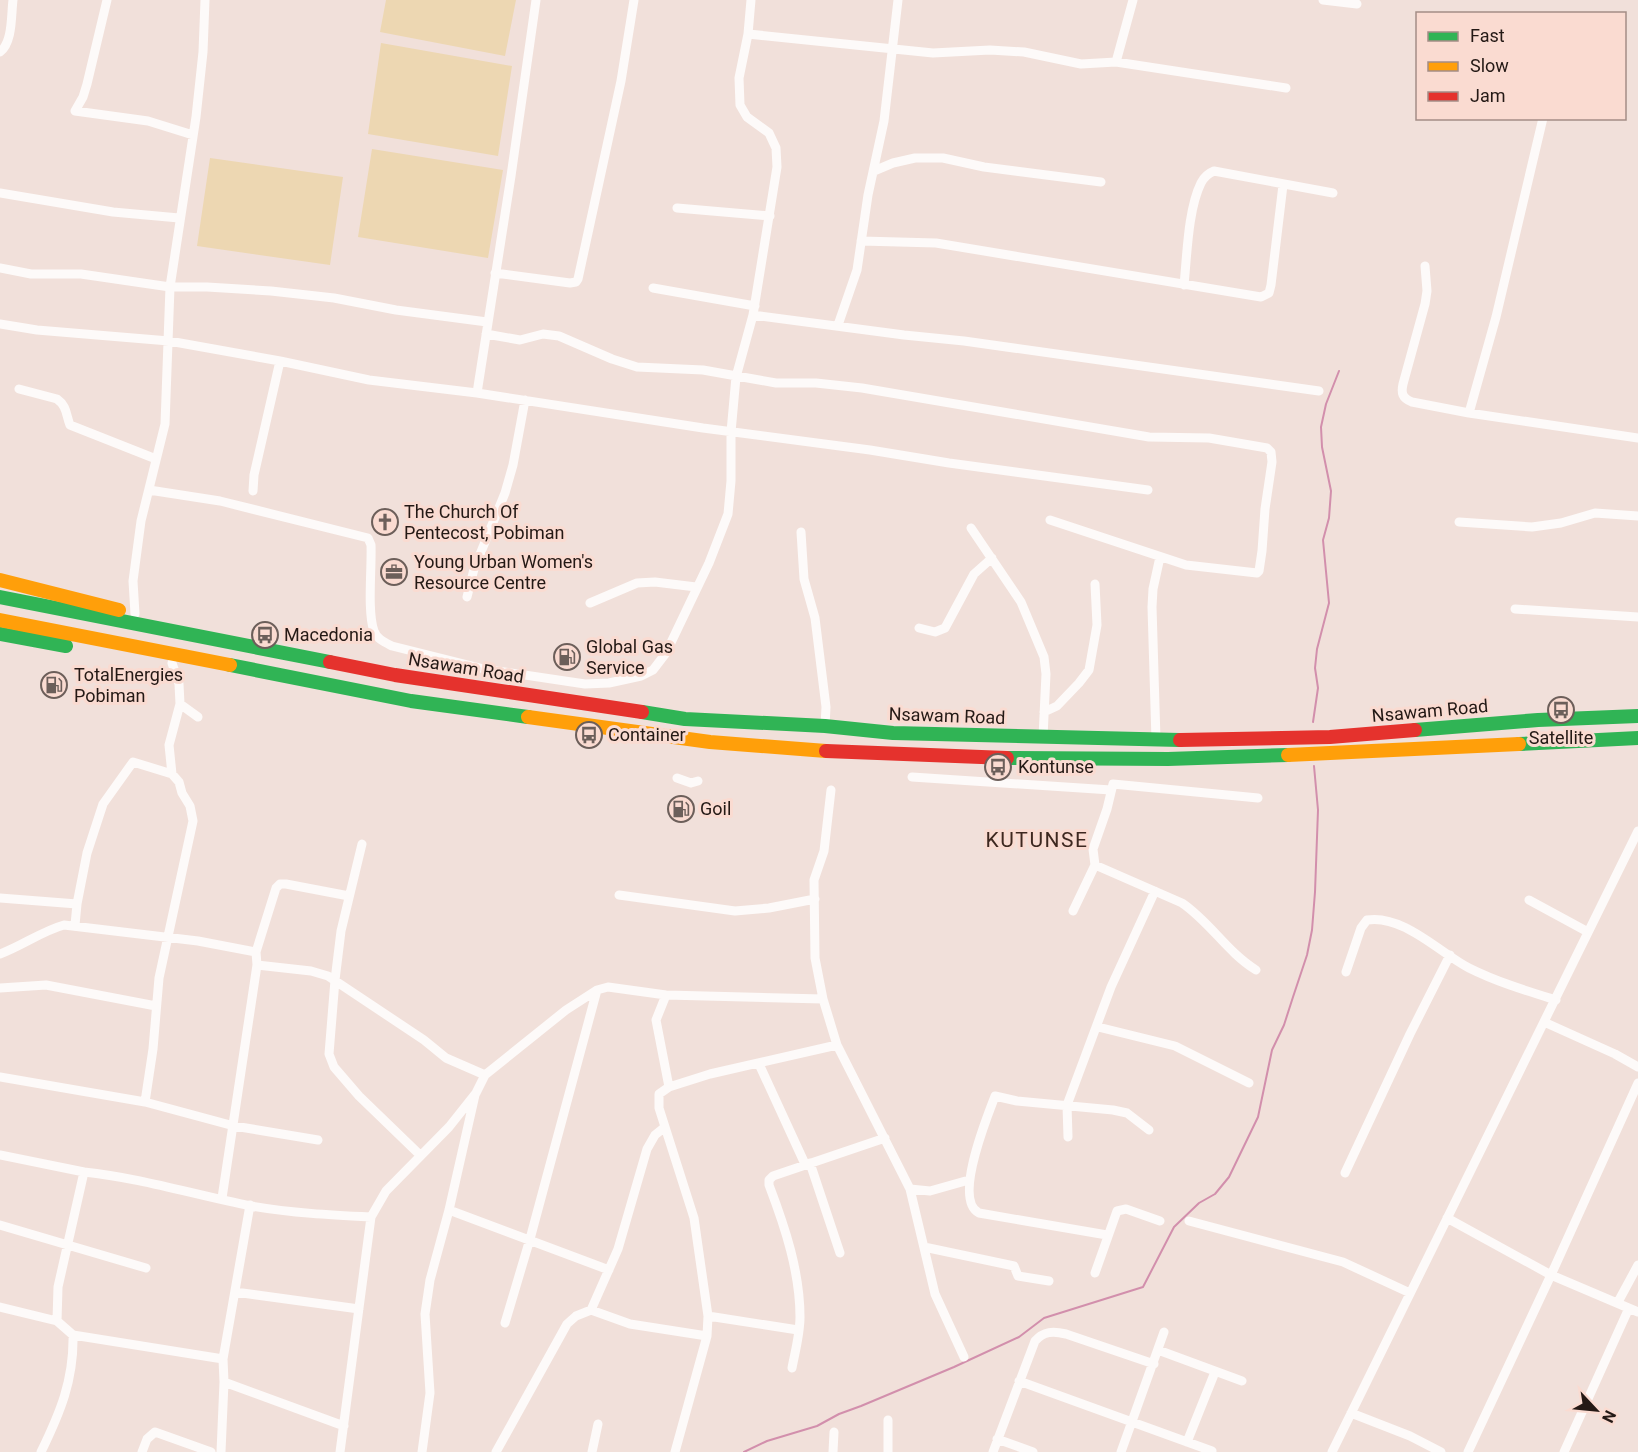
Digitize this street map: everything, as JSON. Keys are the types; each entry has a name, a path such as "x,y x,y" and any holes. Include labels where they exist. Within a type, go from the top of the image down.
{"highway":[{"name":"Nsawam Road","path":"0,580 219,633 260,650"},
{"name":"Nsawam Road","path":"0,597 395,675 685,719 825,726 893,733 1162,739 1330,737 1538,720 1638,716"},
{"name":"Nsawam Road","path":"0,620 411,701 711,742 790,749 975,758 1168,759 1394,751 1638,738"},
{"name":"Nsawam Road","path":"0,634 172,663 279,674"},
{"path":"1162,739 1162,751 1168,759"}],"street":[{"path":"0,51 4,49 9,38 13,0"},
{"path":"107,0 87,84 75,111 148,121 193,135"},
{"path":"135,614 133,580 141,521 165,424 170,287 193,135 203,52 205,0"},
{"path":"477,393 536,0"},
{"path":"495,273 570,283 578,279 621,81 634,0"},
{"path":"149,490 220,501 368,538 371,545 374,631 380,640 409,651 484,669 585,684 640,676 653,670 666,653 709,563 728,514 736,377 754,310 777,167 776,148 769,133 747,117 740,105 739,78 748,34 751,0"},
{"path":"838,325 857,270 884,121 898,0"},
{"path":"1116,62 1133,0"},
{"path":"1323,0 1357,4"},
{"path":"748,34 933,53 990,50 1024,52 1081,64 1116,62 1286,88"},
{"path":"1469,413 1499,306 1543,120"},
{"path":"874,171 893,163 915,158 943,159 984,167 1101,182"},
{"path":"1184,285 1195,204 1201,184 1214,171 1333,193"},
{"path":"861,241 936,243 1261,297 1267,296 1271,285 1283,185"},
{"path":"0,193 113,212 179,218"},
{"path":"677,208 770,216"},
{"path":"1425,266 1426,291 1423,314 1403,384 1402,396 1412,402 1469,413 1638,438"},
{"path":"0,268 31,274 81,274 170,287 271,291 334,298 396,310 487,322"},
{"path":"653,288 838,325 1319,391"},
{"path":"0,324 37,330 169,342 280,361 369,380 548,403 580,411 1148,490"},
{"path":"486,334 520,340 550,334 637,367 703,370 776,383 816,383 862,388 1139,435 1209,438 1269,450 1272,462 1258,572 1244,573 1205,568 1160,557 1050,520"},
{"path":"253,491 254,475 280,361"},
{"path":"19,389 57,399 65,408 70,425 156,459"},
{"path":"467,597 474,569 506,493 525,400"},
{"path":"1459,522 1544,527 1595,513 1638,516"},
{"path":"971,528 1021,602 1044,657 1046,674 1043,737"},
{"path":"801,532 804,579 815,618 826,707 825,726"},
{"path":"1160,557 1154,577 1152,607 1162,739"},
{"path":"919,628 935,632 945,628 974,574 992,558"},
{"path":"590,603 637,583 655,582 696,587"},
{"path":"1044,712 1053,709 1088,673 1095,641 1095,584"},
{"path":"1515,609 1638,617"},
{"path":"172,663 179,684 180,705 169,745 172,774"},
{"path":"583,705 585,684"},
{"path":"180,705 198,717"},
{"path":"75,925 87,853 103,804 134,762 172,774 179,782 182,793 190,806 193,821 167,938 156,1006 153,1049 145,1102"},
{"path":"912,777 1111,790"},
{"path":"677,778 691,783 698,781"},
{"path":"1073,911 1095,866 1092,857 1093,847 1107,809 1113,784 1258,798"},
{"path":"831,790 824,851 814,880 814,958 823,999 837,1045 910,1189 935,1294 964,1357"},
{"path":"1332,1452 1638,831"},
{"path":"362,844 341,931 329,1054 334,1066 359,1096 420,1155"},
{"path":"1095,866 1182,903 1192,910 1235,955 1256,970"},
{"path":"222,1198 257,965 256,952 276,888 280,885 349,896"},
{"path":"1068,1137 1067,1105 1111,987 1155,891"},
{"path":"619,895 735,911 769,908 815,899"},
{"path":"0,898 77,904"},
{"path":"1529,900 1588,932"},
{"path":"1346,972 1361,928 1367,920 1385,920 1412,932 1481,974 1556,1000"},
{"path":"0,954 52,928 75,925 198,941 256,952"},
{"path":"1346,1173 1410,1034 1450,956"},
{"path":"257,965 320,973 335,980 424,1040 446,1058 485,1075"},
{"path":"0,988 46,985 156,1006"},
{"path":"339,1452 371,1217 386,1191 449,1126 476,1093 485,1075 566,1010 597,990 608,987 666,995 823,999"},
{"path":"505,1323 597,990"},
{"path":"666,995 656,1020 669,1087"},
{"path":"1544,1022 1638,1067"},
{"path":"1098,1027 1175,1046 1249,1083"},
{"path":"675,1452 707,1336 708,1316 694,1218 659,1108 658,1098 669,1087 710,1074 837,1045"},
{"path":"759,1064 808,1164 840,1253"},
{"path":"0,1077 145,1102 234,1126 318,1140"},
{"path":"1468,1452 1638,1083"},
{"path":"422,1452 430,1393 426,1341 427,1298 476,1093"},
{"path":"1107,1234 978,1212 970,1204 969,1180 978,1143 995,1096 1011,1100 1127,1113 1149,1130"},
{"path":"591,1310 620,1243 647,1149 655,1136 665,1127"},
{"path":"792,1368 800,1319 797,1282 783,1221 768,1185 769,1180 773,1176 885,1138"},
{"path":"0,1155 84,1172 114,1175 250,1205 315,1214 371,1217"},
{"path":"57,1321 56,1299 84,1172"},
{"path":"910,1189 930,1191 969,1180"},
{"path":"221,1452 223,1359 250,1205"},
{"path":"1095,1273 1116,1211 1126,1209 1160,1221"},
{"path":"449,1210 609,1270"},
{"path":"1447,1218 1551,1275 1633,1310 1564,1452"},
{"path":"1189,1221 1343,1262 1410,1293"},
{"path":"0,1225 146,1268"},
{"path":"924,1247 1014,1266 1018,1276 1049,1281"},
{"path":"1618,1302 1638,1264"},
{"path":"235,1292 359,1310"},
{"path":"0,1308 57,1321 73,1335 223,1359"},
{"path":"496,1452 567,1324 576,1316 591,1310 630,1324 707,1336"},
{"path":"708,1316 798,1329"},
{"path":"993,1452 1035,1341 1043,1334 1052,1332 1066,1334 1154,1364"},
{"path":"1121,1452 1164,1332"},
{"path":"41,1452 66,1396 74,1360 73,1335"},
{"path":"1158,1350 1242,1381"},
{"path":"1187,1442 1215,1372"},
{"path":"1019,1381 1212,1451"},
{"path":"224,1382 344,1426"},
{"path":"1351,1413 1410,1436 1441,1452"},
{"path":"888,1420 888,1452"},
{"path":"592,1452 597,1424"},
{"path":"142,1452 147,1439 155,1432 211,1452"},
{"path":"833,1452 834,1432"},
{"path":"998,1439 1033,1452"}],"shaded area":[{"path":"386,0 516,0 505,56 380,32"},
{"path":"381,43 512,66 498,156 368,134"},
{"path":"372,149 503,170 488,258 358,237"},
{"path":"210,158 343,177 330,265 197,246"}],"waterway":[{"path":"1313,722 1318,688 1315,668 1317,649 1329,603 1323,540 1329,518 1331,491 1322,447 1321,427 1326,404 1339,371"},
{"path":"744,1452 767,1441 817,1426 839,1414 954,1367 1019,1337 1044,1318 1143,1287 1174,1227 1199,1203 1215,1194 1229,1177 1258,1117 1272,1050 1284,1025 1307,955 1312,930 1318,810 1314,766"}],"traffic: fast":[{"path":"0,597 330,662"},
{"path":"0,634 66,646"},
{"path":"230,665 411,701 528,717"},
{"path":"642,712 685,719 825,726 893,733 1180,740"},
{"path":"1415,730 1538,720 1638,716"},
{"path":"1519,744 1638,738"},
{"path":"1007,758 1168,759 1288,755"}],"traffic: slow":[{"path":"0,580 119,610"},
{"path":"0,620 230,665"},
{"path":"528,717 710,742 826,751"},
{"path":"1288,755 1519,744"}],"traffic: jam":[{"path":"330,662 395,675 642,712"},
{"path":"1180,740 1330,737 1415,730"},
{"path":"826,751 1007,758"}],"place":[{"name":"The Church Of Pentecost, Pobiman","path":"385,522"},
{"name":"Young Urban Women's Resource Centre","path":"394,572"},
{"name":"Macedonia","path":"265,635"},
{"name":"Global Gas Service","path":"567,657"},
{"name":"TotalEnergies Pobiman","path":"54,685"},
{"name":"Satellite","path":"1561,710"},
{"name":"Container","path":"589,735"},
{"name":"Kontunse","path":"998,767"},
{"name":"Goil","path":"681,809"}],"district":[{"name":"KUTUNSE","path":"1037,840"}]}
